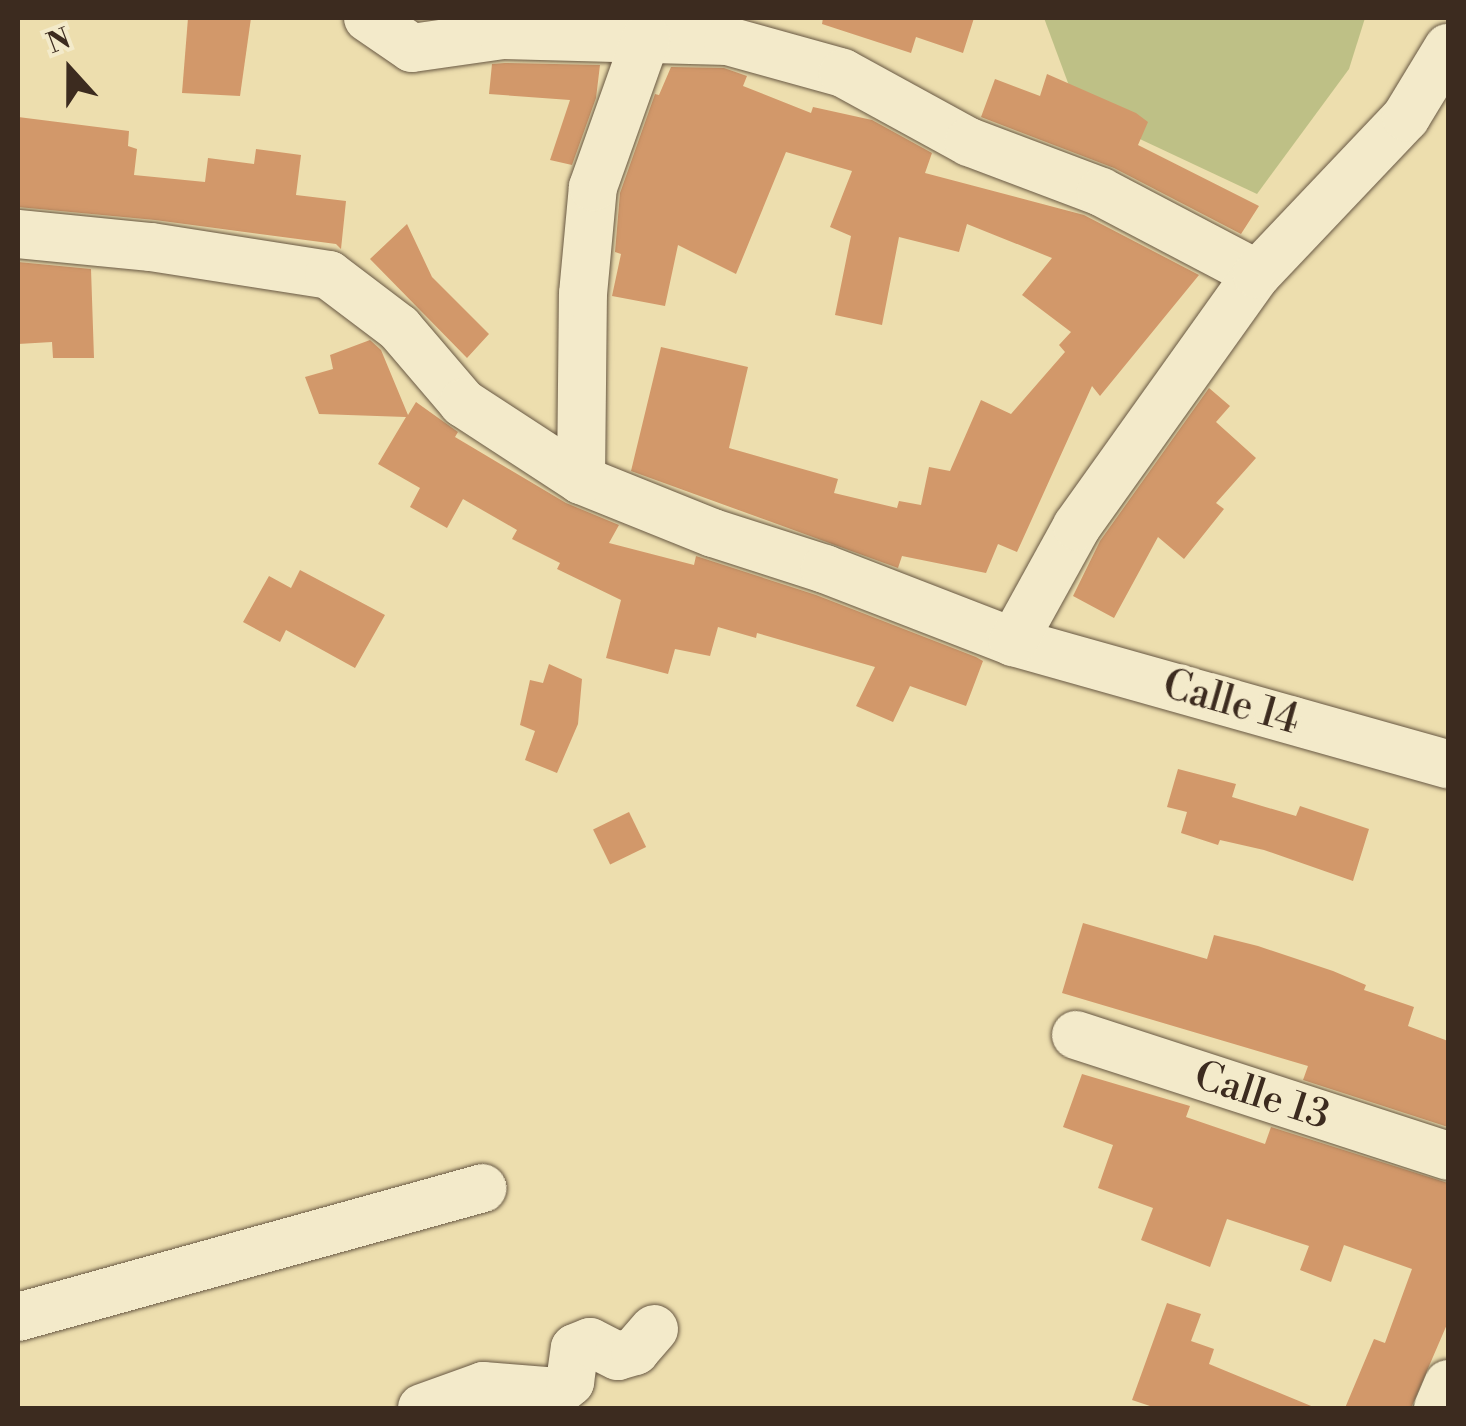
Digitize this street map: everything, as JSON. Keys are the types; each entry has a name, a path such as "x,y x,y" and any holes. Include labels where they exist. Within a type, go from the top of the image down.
{"street":[{"path":"368,18 412,48 504,35 728,41 843,73 969,142 1101,192 1257,274"},
{"path":"581,480 583,294 593,187 646,38"},
{"path":"1013,642 1077,526 1257,274 1406,117 1448,48"},
{"name":"Calle 14","path":"18,234 151,247 330,275 398,328 463,402 581,480 713,533 825,569 1013,642 1448,764"},
{"name":"Calle 13","path":"1076,1034 1448,1156"},
{"path":"18,1317 482,1188"},
{"path":"422,1408 483,1386 558,1392 570,1382 575,1348 590,1342 618,1356 635,1351 654,1328"},
{"path":"1438,1408 1448,1384"}],"green space":[{"path":"1044,18 1365,18 1349,69 1257,194 1078,110"}],"building":[{"path":"188,18 251,18 240,96 182,93"},
{"path":"823,18 974,18 963,53 916,37 911,53 822,24"},
{"path":"492,64 600,65 596,98 572,165 550,160 570,100 489,94"},
{"path":"671,67 724,68 747,76 743,86 811,113 813,107 872,120 932,153 925,173 1084,215 1199,275 1100,396 1092,386 1017,552 998,544 986,573 902,556 898,568 631,471 661,347 748,367 729,448 838,479 834,493 897,508 899,501 921,505 929,467 950,471 981,400 1011,414 1065,352 1059,345 1071,332 1022,295 1052,258 967,224 959,252 899,237 882,325 835,315 851,236 830,227 852,171 786,152 736,274 678,245 665,306 612,296 621,254 615,252 620,193 655,94 659,95"},
{"path":"1047,74 1136,113 1148,122 1138,145 1259,206 1241,234 1114,168 981,117 995,79 1040,96"},
{"path":"18,117 129,131 128,146 137,149 134,175 205,182 208,158 254,164 256,149 301,155 296,195 346,201 341,249 336,244 155,220 18,207"},
{"path":"407,224 432,277 489,334 467,358 370,259"},
{"path":"18,262 91,269 94,358 53,358 52,342 18,344"},
{"path":"370,340 381,350 408,415 416,402 458,432 455,437 566,503 619,525 609,543 694,565 696,556 816,595 976,657 983,661 966,706 910,686 893,722 856,706 875,667 757,633 756,638 718,627 710,656 675,649 668,674 606,658 621,600 557,569 560,563 512,539 517,530 463,499 447,528 410,507 420,488 378,464 406,417 319,414 305,377 333,369 330,355"},
{"path":"1209,388 1230,406 1216,422 1256,458 1216,503 1224,509 1184,559 1158,537 1114,618 1073,596 1100,541"},
{"path":"300,570 385,615 355,668 286,630 280,642 243,622 269,576 291,588"},
{"path":"549,664 582,679 578,724 557,773 525,760 535,731 520,725 530,680 543,683"},
{"path":"1178,769 1236,784 1232,797 1296,816 1300,806 1369,829 1353,881 1264,850 1220,840 1218,845 1181,833 1187,812 1167,807"},
{"path":"629,812 646,847 610,865 593,830"},
{"path":"1083,923 1207,959 1214,935 1258,946 1333,971 1366,985 1364,990 1414,1007 1408,1026 1448,1041 1448,1127 1303,1080 1308,1066 1062,993"},
{"path":"1082,1074 1190,1106 1186,1117 1265,1144 1271,1127 1448,1183 1448,1322 1411,1408 1345,1408 1374,1339 1385,1343 1412,1269 1344,1245 1331,1282 1300,1270 1309,1246 1227,1219 1210,1267 1141,1240 1153,1208 1098,1188 1113,1145 1063,1127"},
{"path":"1167,1303 1201,1314 1191,1341 1214,1349 1209,1364 1316,1408 1156,1408 1132,1400"}]}
